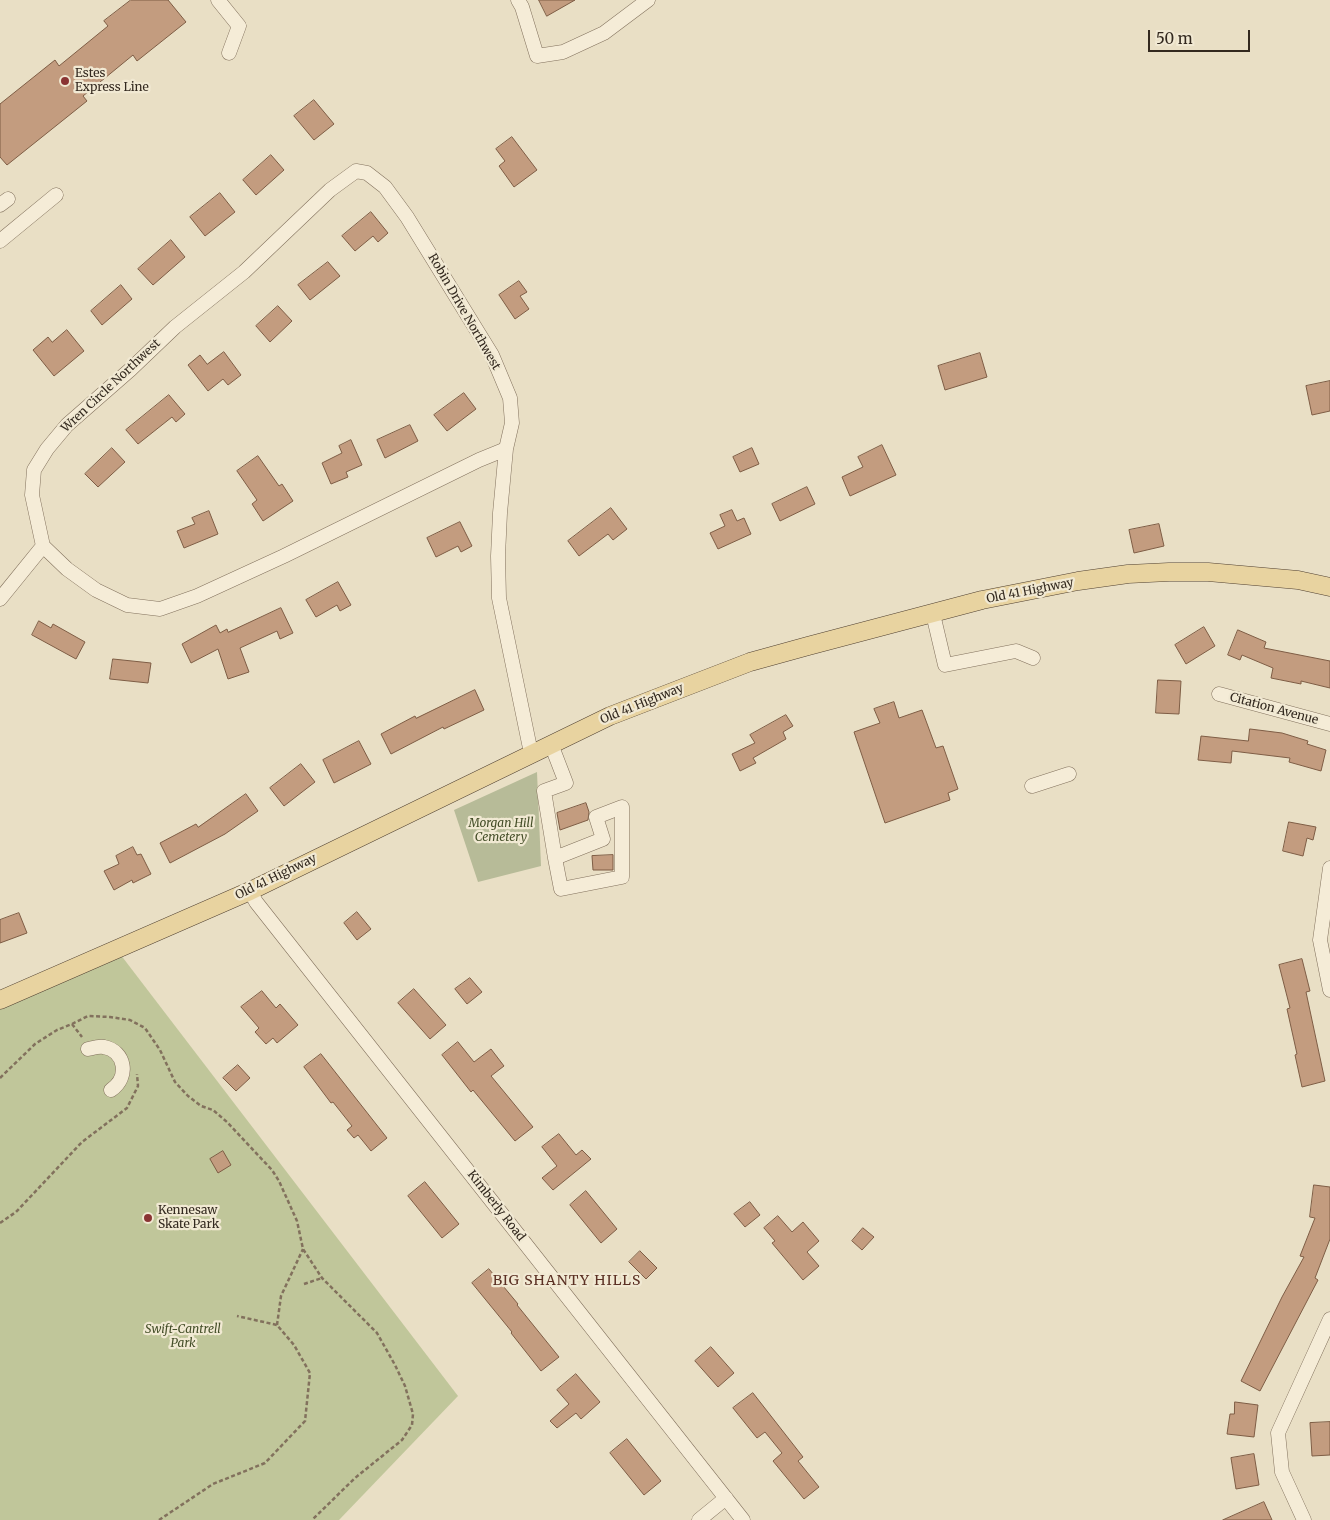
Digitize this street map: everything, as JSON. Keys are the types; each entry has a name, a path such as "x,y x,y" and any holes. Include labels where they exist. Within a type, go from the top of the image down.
{"main road":[{"name":"Old 41 Highway","path":"0,1000 250,891 610,716 652,698 750,662 982,600 1078,581 1128,574 1217,572 1298,580 1330,587"}],"street":[{"path":"218,0 239,26 228,53"},
{"path":"518,0 522,7 537,56 564,52 604,33 648,0"},
{"name":"Wren Circle Northwest","path":"43,546 32,496 34,470 47,449 68,425 132,369 175,327 244,272 330,190 348,176 356,171 367,173 385,187 397,203"},
{"path":"0,241 56,195"},
{"name":"Robin Drive Northwest","path":"397,203 495,361 510,398 512,423 506,449 498,556 499,598 531,753"},
{"path":"0,599 43,546 67,570 96,590 127,605 160,608 197,596 284,556 479,460 506,449"},
{"path":"933,614 945,665 1016,651 1032,658"},
{"name":"Citation Avenue","path":"1219,694 1330,724"},
{"path":"551,744 566,783 544,791 555,858 561,888 622,877 622,807 596,817 603,839 555,858"},
{"path":"1032,786 1069,774"},
{"path":"1330,868 1320,940 1330,990"},
{"name":"Kimberly Road","path":"250,891 256,902 744,1520"},
{"path":"86,1045 103,1046 113,1051 120,1060 124,1072 123,1078 111,1090"},
{"path":"1304,1520 1282,1472 1278,1433 1330,1318"},
{"path":"699,1520 726,1498"}],"path":[{"path":"0,1078 36,1044 58,1030 88,1016 110,1016 130,1020 145,1028 160,1050 175,1082 188,1096 201,1106 213,1110 227,1122 272,1170 297,1220 303,1249 322,1278 376,1333 405,1386 413,1414 412,1425 402,1440 355,1478 312,1520"},
{"path":"72,1024 86,1045"},
{"path":"0,1223 16,1212 82,1142 126,1108 138,1086 136,1070"},
{"path":"277,1325 281,1296 303,1249"},
{"path":"304,1284 322,1278"},
{"path":"159,1520 213,1484 265,1463 305,1420 310,1373 294,1345 277,1325 237,1316"}],"green space":[{"name":"Morgan Hill Cemetery","path":"537,772 541,866 478,882 454,810"},
{"name":"Swift-Cantrell Park","path":"117,950 458,1396 339,1520 0,1520 0,1000"}],"building":[{"name":"Estes Express Line","path":"131,0 168,0 186,22 137,61 133,55 83,96 87,101 7,165 0,157 0,104 55,60 59,66 108,26 104,21"},
{"path":"539,0 575,0 547,16"},
{"path":"314,100 334,124 314,140 294,116"},
{"path":"512,137 537,170 514,187 499,166 505,161 496,149"},
{"path":"271,155 284,170 256,195 243,180"},
{"path":"220,193 235,212 205,236 190,217"},
{"path":"371,212 388,233 378,242 373,236 355,251 342,236"},
{"path":"171,240 185,257 153,285 138,269"},
{"path":"328,262 340,276 310,300 298,285"},
{"path":"519,281 527,292 520,296 529,309 515,319 499,295"},
{"path":"121,285 132,299 102,325 91,311"},
{"path":"278,306 292,321 270,342 256,326"},
{"path":"67,330 84,351 54,376 33,350 48,337 52,342"},
{"path":"224,352 241,375 228,385 223,379 208,391 188,365 200,355 207,364"},
{"path":"980,353 987,377 945,390 938,366"},
{"path":"1330,381 1330,411 1312,415 1306,386"},
{"path":"464,393 476,409 447,431 434,415"},
{"path":"169,395 185,414 176,422 172,417 138,444 126,430"},
{"path":"410,425 418,441 385,458 377,440"},
{"path":"351,440 362,465 346,472 348,477 331,484 322,463 342,453 339,446"},
{"path":"882,445 896,475 850,496 842,477 863,467 858,457"},
{"path":"112,448 125,462 98,487 85,474"},
{"path":"752,448 759,464 740,472 733,457"},
{"path":"258,456 279,486 282,484 293,501 263,521 252,504 257,500 237,471"},
{"path":"807,487 815,504 780,521 772,504"},
{"path":"611,508 627,529 613,540 608,534 579,556 568,541"},
{"path":"732,510 737,521 744,518 751,534 718,549 710,533 725,526 720,515"},
{"path":"209,511 218,534 184,548 177,531 195,524 192,518"},
{"path":"460,522 472,546 461,552 458,546 436,557 427,538"},
{"path":"1159,524 1164,546 1134,553 1129,530"},
{"path":"338,582 351,605 340,611 337,605 316,617 306,600"},
{"path":"281,608 293,633 280,639 277,631 240,648 249,672 228,679 218,649 191,663 182,644 216,625 220,633 227,629 228,632"},
{"path":"39,621 51,628 53,624 85,642 76,659 32,635"},
{"path":"1204,627 1215,646 1186,664 1175,645"},
{"path":"1238,630 1266,642 1264,648 1330,661 1330,688 1301,681 1301,684 1271,678 1273,668 1242,655 1240,660 1228,655"},
{"path":"113,659 151,663 148,683 110,679"},
{"path":"1158,680 1181,681 1179,714 1156,713"},
{"path":"475,690 484,710 444,729 443,727 391,754 381,734 415,716 416,718"},
{"path":"894,702 899,718 922,710 936,748 943,746 958,789 948,793 950,800 885,823 854,732 880,723 874,709"},
{"path":"786,715 793,726 783,732 786,739 753,758 756,763 740,771 732,754 755,743 750,735"},
{"path":"1250,729 1282,733 1308,741 1307,744 1326,750 1321,771 1289,762 1290,758 1232,751 1231,763 1198,760 1201,736 1248,741"},
{"path":"359,741 371,764 334,783 323,760"},
{"path":"301,764 315,782 284,806 270,788"},
{"path":"246,794 258,811 225,834 170,863 160,843 196,824 198,827"},
{"path":"586,803 589,812 588,820 560,830 557,813"},
{"path":"1289,822 1316,827 1313,840 1307,838 1303,856 1283,851"},
{"path":"133,847 137,855 141,854 151,874 133,883 132,880 114,890 104,871 119,864 116,856"},
{"path":"613,855 613,870 593,870 592,856"},
{"path":"357,912 371,929 357,940 344,923"},
{"path":"19,913 27,933 0,943 0,920"},
{"path":"1302,959 1310,991 1306,992 1325,1081 1302,1087 1287,1009 1290,1008 1279,965"},
{"path":"470,978 482,992 467,1004 455,989"},
{"path":"414,989 446,1025 430,1039 398,1003"},
{"path":"262,991 276,1008 280,1004 298,1025 277,1043 273,1038 266,1044 255,1032 259,1028 241,1007"},
{"path":"458,1042 474,1062 491,1049 504,1066 491,1076 533,1127 515,1141 473,1090 471,1092 442,1055"},
{"path":"321,1054 387,1138 371,1151 358,1135 354,1138 347,1130 352,1126 333,1102 331,1103 304,1067"},
{"path":"238,1065 250,1078 236,1091 223,1078"},
{"path":"559,1134 576,1155 582,1150 591,1159 553,1190 542,1178 557,1166 542,1147"},
{"path":"223,1151 231,1165 218,1173 210,1159"},
{"path":"425,1182 459,1224 442,1238 408,1196"},
{"path":"1314,1185 1330,1187 1330,1239 1315,1278 1318,1280 1260,1391 1241,1381 1304,1257 1300,1256 1315,1218 1310,1217"},
{"path":"586,1191 617,1229 601,1243 570,1205"},
{"path":"750,1202 760,1215 745,1227 734,1214"},
{"path":"778,1216 792,1232 803,1222 819,1241 807,1252 819,1266 803,1280 772,1243 775,1241 764,1228"},
{"path":"863,1228 874,1237 862,1250 852,1241"},
{"path":"640,1251 657,1268 646,1279 629,1262"},
{"path":"489,1269 559,1357 541,1371 472,1283"},
{"path":"711,1347 734,1373 718,1387 695,1361"},
{"path":"576,1374 600,1402 581,1419 576,1413 557,1428 550,1421 569,1404 557,1390"},
{"path":"753,1393 803,1457 798,1461 819,1487 804,1499 773,1461 782,1453 765,1432 757,1438 733,1408"},
{"path":"1235,1402 1258,1405 1254,1437 1227,1434 1230,1414 1234,1414"},
{"path":"1330,1422 1330,1455 1312,1456 1310,1423"},
{"path":"627,1439 661,1481 644,1495 610,1453"},
{"path":"1254,1454 1259,1485 1236,1489 1231,1458"},
{"path":"1264,1502 1272,1520 1223,1520"}],"place":[{"name":"Estes Express Line","path":"65,81"},
{"name":"Kennesaw Skate Park","path":"148,1218"}],"district":[{"name":"BIG SHANTY HILLS","path":"567,1281"}]}
